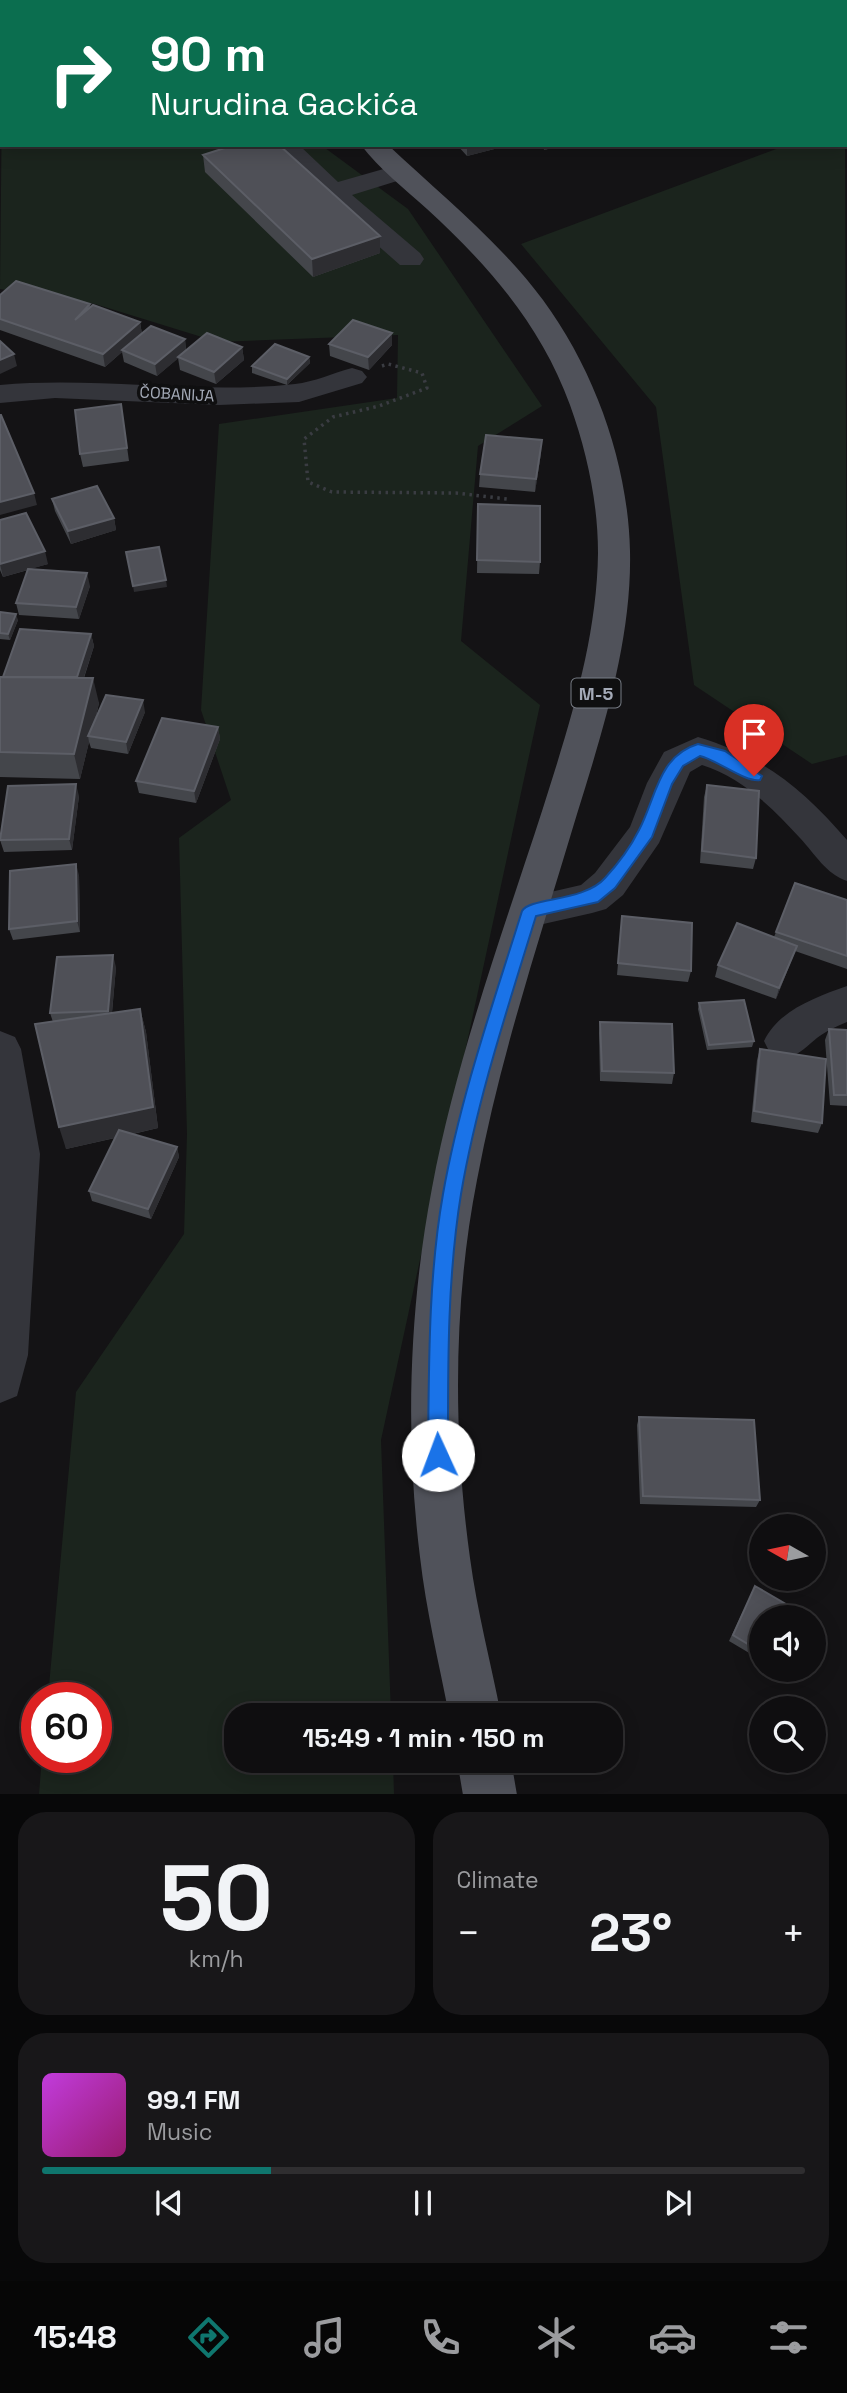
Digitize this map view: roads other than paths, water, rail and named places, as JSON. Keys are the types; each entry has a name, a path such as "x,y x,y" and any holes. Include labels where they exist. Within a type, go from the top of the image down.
{"main road":[{"name":"M-5","path":"375,147 491,253 535,308 569,364 590,419 603,467 612,531 613,583 597,688 486,1051 452,1194 439,1327 436,1430 444,1556 473,1703"},
{"path":"486,1773 490,1794"}],"street":[{"path":"286,147 410,260"},
{"path":"334,192 401,172"},
{"name":"ČOBANIJA","path":"0,394 55,389 219,396 299,393 352,377"},
{"path":"530,911 592,898 609,884 646,833 665,783 677,762 698,750 736,763 772,788 803,814 847,866"},
{"path":"785,1041 810,1020 847,1003"},
{"path":"0,1049 19,1154 5,1356 0,1380"}]}
